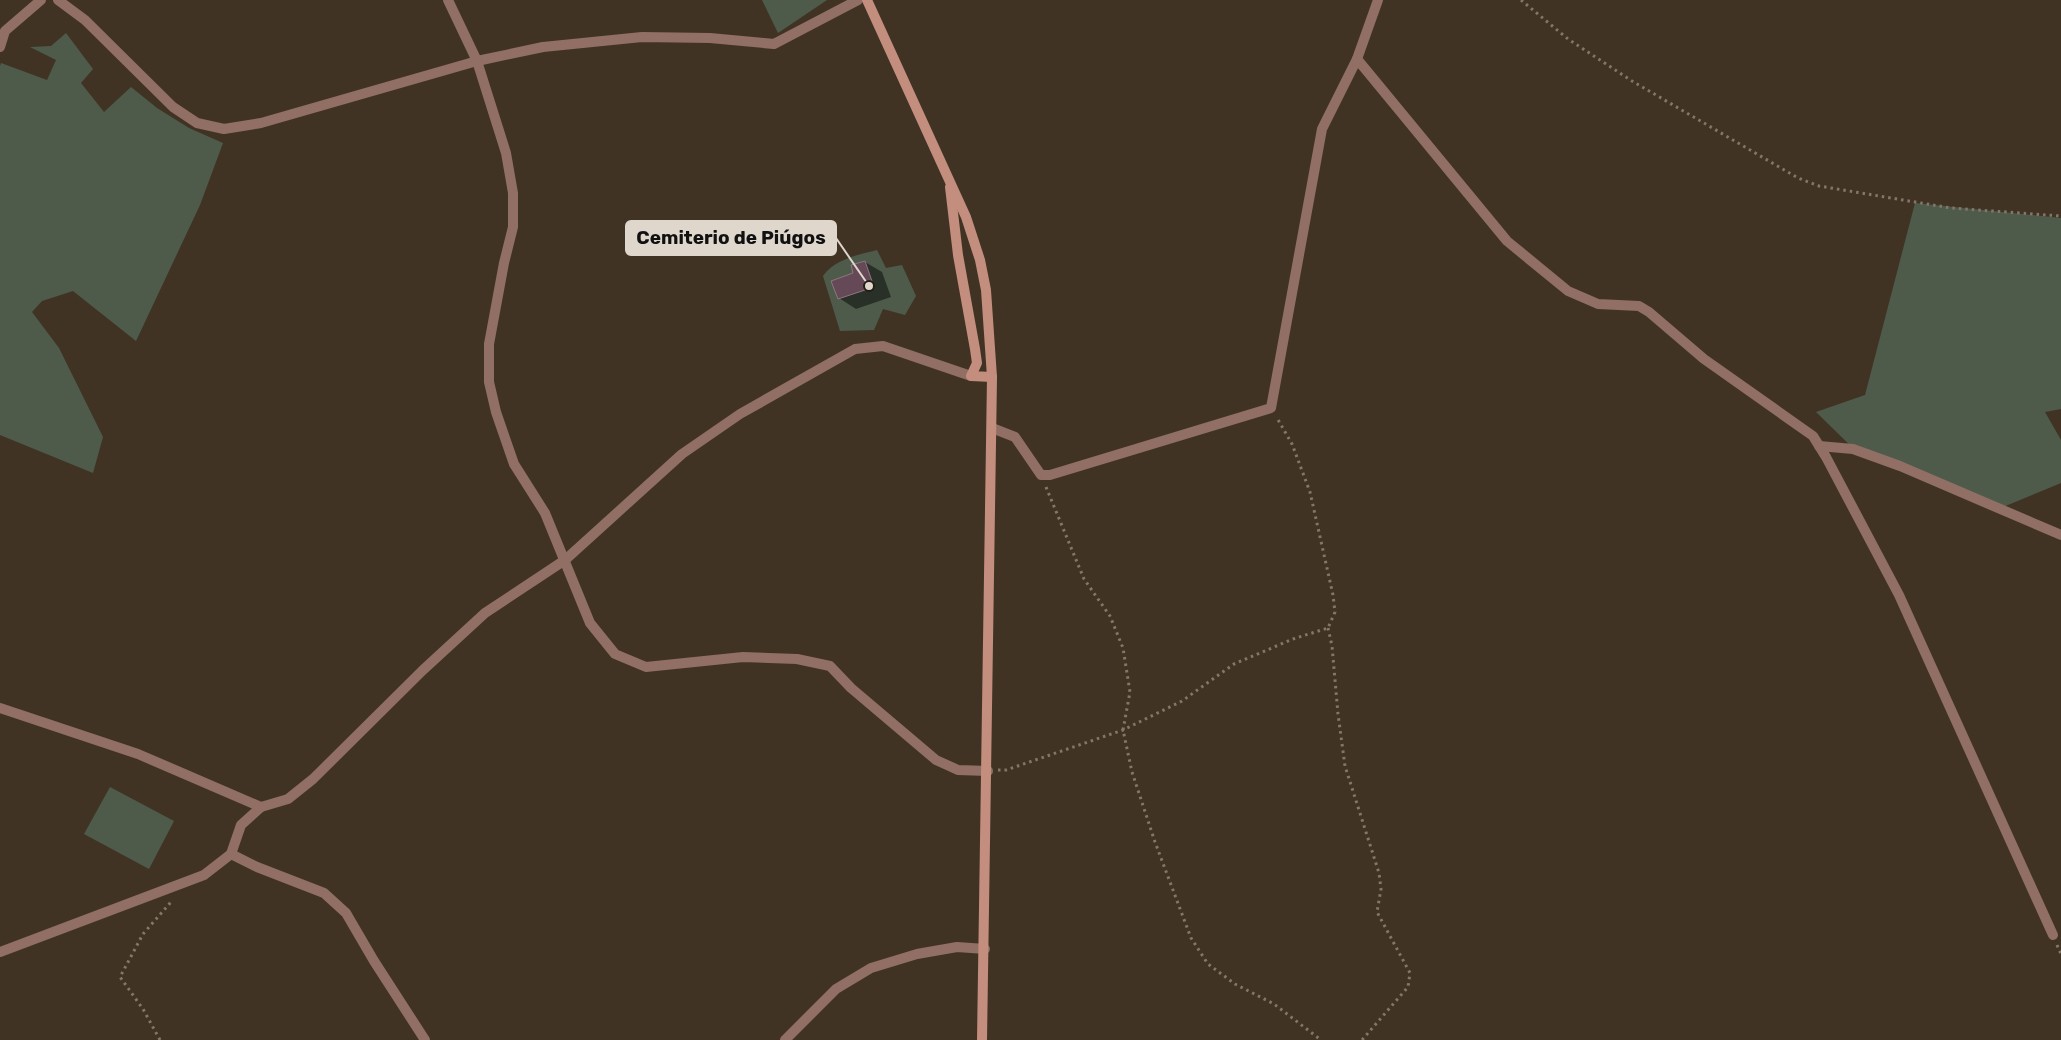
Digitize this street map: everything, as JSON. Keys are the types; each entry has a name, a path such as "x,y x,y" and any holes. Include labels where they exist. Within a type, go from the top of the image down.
{"main road":[{"path":"867,0 966,217 982,268 989,319 992,428 988,771 982,1040"},
{"path":"948,176 958,255 977,363 970,376 992,377"}],"street":[{"path":"0,47 2,31 41,0"},
{"path":"58,0 85,20 173,107 197,123 224,129 261,123 476,61 543,47 642,37 710,38 774,44 858,0"},
{"path":"448,0 476,61 506,153 513,193 513,227 504,263 489,344 489,382 496,412 514,464 545,512 590,623 616,654 646,667 743,656 797,660 830,666 851,688 936,760 958,770 988,771"},
{"path":"992,428 1015,437 1041,475 1075,468 1271,408 1322,129 1356,58 1378,0"},
{"path":"1356,58 1507,241 1568,291 1598,304 1639,306 1649,312 1704,358 1813,436 1899,595 2053,935"},
{"path":"0,952 204,875 231,854 241,825 262,807 288,799 313,779 423,670 485,613 565,560 682,454 740,414 856,349 883,346 970,376"},
{"path":"1819,446 1853,449 1900,466 2061,535"},
{"path":"0,708 138,754 262,807"},
{"path":"231,854 257,867 324,893 346,913 374,962 425,1040"},
{"path":"785,1040 836,989 871,968 917,954 957,947 985,949"}],"path":[{"path":"1522,0 1568,39 1632,81 1798,178 1819,186 1951,208 2061,216"},
{"path":"1271,408 1292,444 1310,492 1334,603 1335,612 1328,628 1332,646 1345,766 1379,873 1381,889 1377,912 1410,973 1408,987 1362,1040"},
{"path":"1041,475 1084,579 1110,616 1123,648 1130,692 1123,730 1132,772 1158,850 1191,938 1208,964 1235,984 1274,1004 1321,1040"},
{"path":"988,771 1006,770 1123,730 1182,701 1234,664 1293,639 1328,628"},
{"path":"160,1040 143,1009 120,977 143,934 177,896 183,883"}],"green space":[{"path":"762,0 827,0 778,33"},
{"path":"66,33 93,69 81,83 104,112 131,87 157,108 189,128 223,143 200,205 136,341 73,291 42,301 32,312 59,348 103,437 93,473 0,435 0,66 1,63 47,80 56,60 30,47 51,46"},
{"path":"1915,203 2061,218 2061,409 2045,412 2061,440 2061,483 2003,507 1859,454 1816,412 1865,395"},
{"path":"877,250 886,268 902,265 916,296 905,315 883,309 874,330 840,331 823,276 840,262"},
{"path":"110,787 174,821 149,869 84,834"}],"building":[{"path":"865,261 874,287 838,299 831,281 853,273 851,265"}],"place":[{"name":"Cemiterio de Piúgos","path":"869,286"}]}
